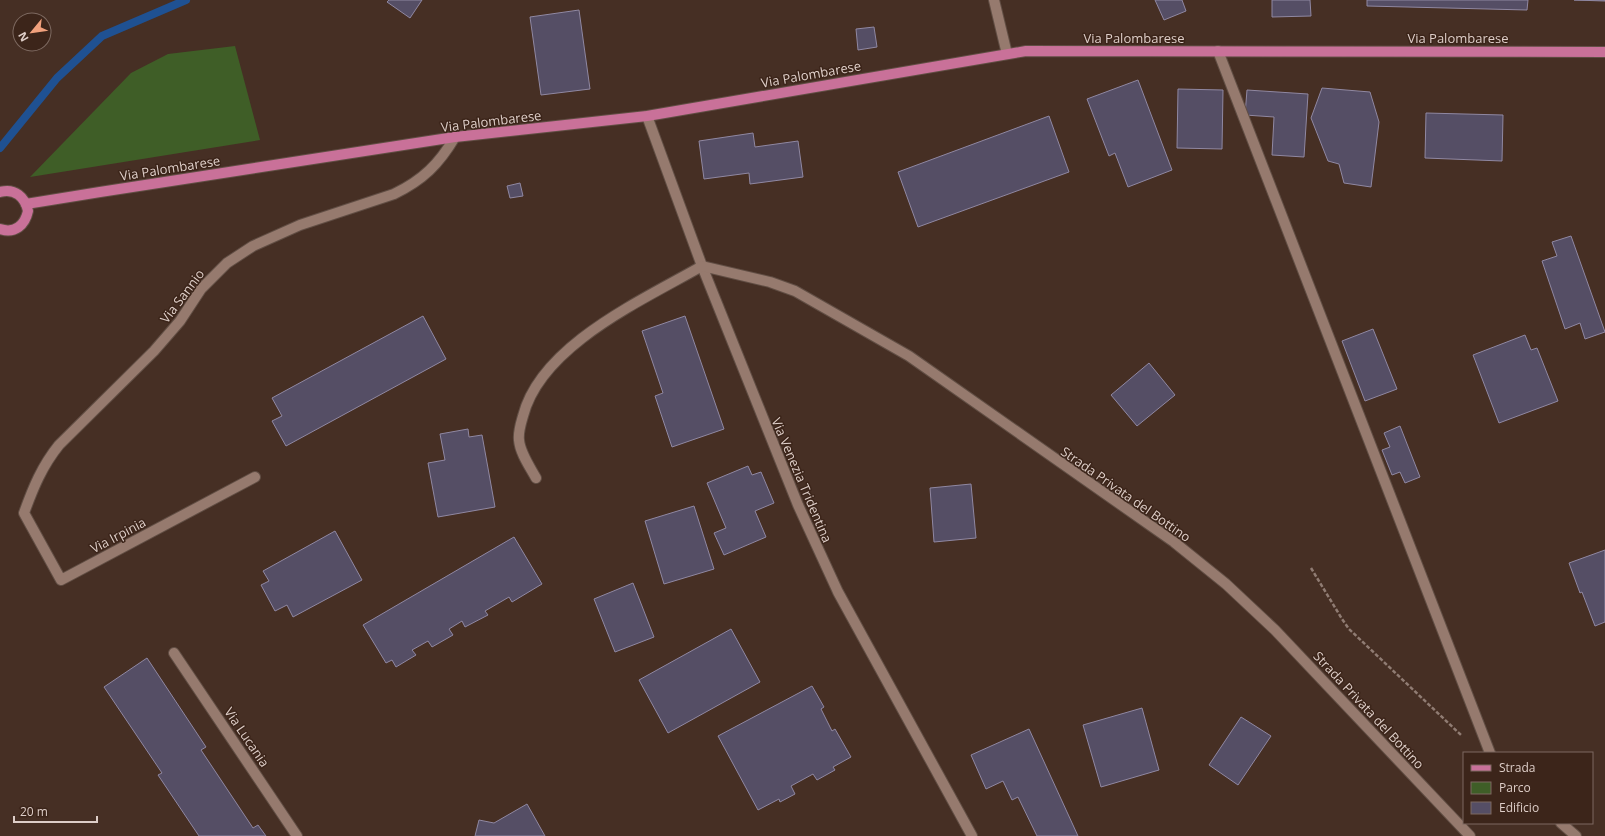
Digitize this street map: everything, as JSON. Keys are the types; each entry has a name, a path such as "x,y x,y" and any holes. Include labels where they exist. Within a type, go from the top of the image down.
{"main road":[{"name":"Via Palombarese","path":"26,204 455,137 647,116 1026,51 1605,52"},
{"path":"0,192 12,191 18,194 26,204 28,211 23,224 12,231 0,230"}],"street":[{"path":"994,0 1007,54"},
{"path":"1218,51 1490,752"},
{"name":"Via Venezia Tridentina","path":"647,116 702,266 790,488 838,592 972,836"},
{"name":"Via Sannio","path":"24,513 40,473 48,458 59,445 154,351 180,321 201,289 227,263 245,250 279,233 325,216 394,194 413,184 438,163 455,137"},
{"path":"536,478 522,450 519,440 520,426 524,409 530,395 540,380 560,355 582,338 637,303 702,266"},
{"name":"Strada Privata del Bottino","path":"702,266 770,282 795,291 902,352 1174,542 1226,584 1275,630 1470,836"},
{"name":"Via Irpinia","path":"24,513 61,580 255,477"},
{"name":"Via Lucania","path":"174,653 297,836"},
{"path":"1562,824 1576,836"}],"path":[{"path":"1311,568 1349,629 1464,737"}],"green space":[{"path":"235,46 260,140 30,177 131,73 168,54"}],"building":[{"path":"389,0 422,0 410,18 387,2"},
{"path":"1155,0 1182,0 1186,11 1164,20"},
{"path":"1272,0 1310,0 1311,16 1272,17"},
{"path":"1367,0 1528,0 1527,10 1367,6"},
{"path":"1574,0 1605,0 1605,1"},
{"path":"579,10 590,89 541,95 530,17"},
{"path":"874,27 877,47 858,50 856,29"},
{"path":"1138,80 1172,170 1128,187 1115,153 1109,156 1087,99"},
{"path":"1322,88 1370,92 1379,122 1371,187 1344,183 1339,164 1328,161 1311,118"},
{"path":"1178,89 1223,90 1222,149 1177,148"},
{"path":"1247,90 1308,94 1304,157 1272,155 1274,117 1245,115"},
{"path":"1426,113 1503,115 1502,161 1425,158"},
{"path":"1049,116 1069,172 918,227 898,172"},
{"path":"753,133 755,147 798,141 803,177 750,184 749,173 704,179 699,141"},
{"path":"520,183 523,196 510,198 507,186"},
{"path":"1571,236 1605,332 1585,339 1580,323 1565,329 1542,261 1557,256 1552,242"},
{"path":"423,316 446,359 286,446 272,421 282,416 272,398"},
{"path":"685,316 724,429 672,447 655,396 663,393 642,331"},
{"path":"1373,329 1397,389 1365,401 1342,341"},
{"path":"1525,335 1531,350 1537,348 1558,401 1499,423 1473,355"},
{"path":"1149,363 1175,395 1137,426 1111,395"},
{"path":"1400,426 1420,477 1405,483 1400,472 1392,475 1382,450 1390,447 1384,433"},
{"path":"468,429 469,437 482,435 495,507 438,517 428,463 445,460 440,434"},
{"path":"748,466 752,475 761,472 774,503 755,511 766,537 724,555 714,533 726,528 707,483"},
{"path":"971,484 976,538 934,542 930,488"},
{"path":"694,506 714,569 664,584 645,521"},
{"path":"335,531 362,580 293,617 287,605 275,611 261,585 269,581 263,571"},
{"path":"514,537 542,584 512,602 509,597 485,611 488,615 465,627 462,621 449,629 453,635 432,647 428,641 412,650 416,655 396,667 392,660 386,663 363,625"},
{"path":"1605,550 1605,622 1595,626 1582,592 1580,593 1569,563"},
{"path":"633,583 654,637 615,652 594,599"},
{"path":"731,629 760,682 668,733 639,680"},
{"path":"147,658 206,747 201,750 253,828 258,825 266,836 199,836 158,775 162,773 104,687"},
{"path":"812,686 824,707 821,709 832,731 835,729 851,757 833,767 835,770 817,780 813,774 791,786 795,794 780,802 779,799 758,810 718,736"},
{"path":"1142,708 1159,770 1101,787 1083,725"},
{"path":"1241,717 1271,736 1238,785 1209,765"},
{"path":"1029,729 1078,836 1037,836 1018,797 1012,800 1003,781 986,789 971,755"},
{"path":"527,804 545,836 475,836 479,820 494,823"}],"waterway":[{"path":"0,148 57,78 102,36 186,0"}]}
